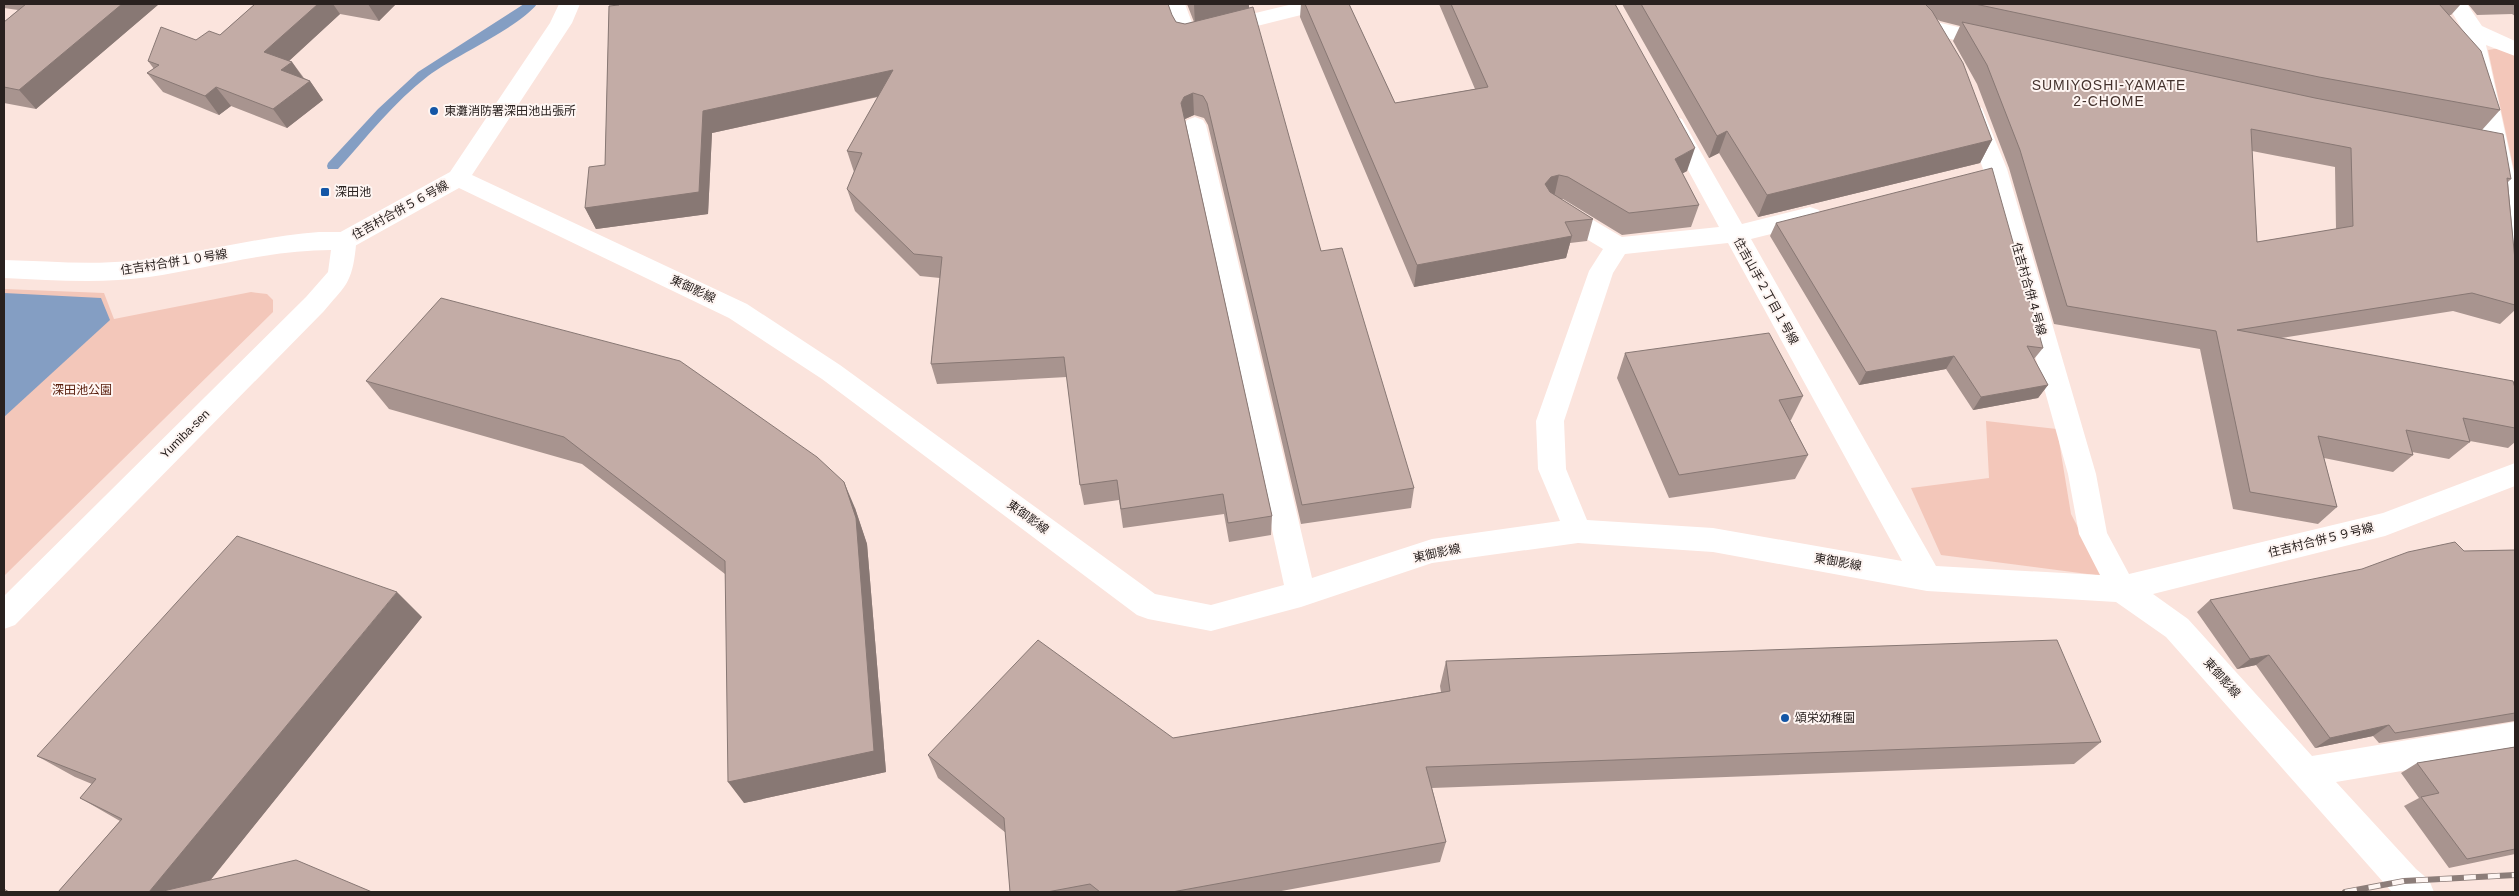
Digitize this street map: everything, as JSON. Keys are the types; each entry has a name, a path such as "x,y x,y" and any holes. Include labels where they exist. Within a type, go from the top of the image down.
{"street":[{"name":"住吉村合併５６号線","path":"344,241 458,178 562,23 569,4"},
{"path":"1175,4 1186,37 1318,4"},
{"path":"2457,4 2474,30 2515,49"},
{"path":"1911,10 1932,28 1945,52"},
{"path":"1932,28 2019,47"},
{"path":"2474,30 2487,143 2515,246"},
{"name":"住吉村合併４号線","path":"1967,93 1986,172 2082,474 2093,534 2122,589"},
{"name":"住吉山手２丁目１号線","path":"1665,106 1927,578"},
{"path":"1195,125 1301,594"},
{"name":"東御影線","path":"458,178 738,311 832,372 1148,606 1211,618 1301,594 1432,551 1578,531 1713,540 1927,578 2122,589 2177,628 2404,881 2417,892"},
{"path":"1554,207 1618,246 1735,234 1831,210"},
{"name":"住吉村合併１０号線","path":"4,269 90,273 128,270 312,240 344,241"},
{"name":"Yumiba-sen","path":"4,616 315,304 340,275 344,241"},
{"path":"1578,531 1552,469 1550,421 1602,271 1618,246"},
{"name":"住吉村合併５９号線","path":"2122,589 2385,524 2515,474"},
{"path":"2306,772 2515,737"}],"green space":[{"path":"2500,48 2515,55 2515,175 2488,50"},
{"name":"深田池公園","path":"4,289 104,293 114,319 251,292 267,294 273,300 273,312 4,576"},
{"path":"1986,421 2057,429 2071,514 2103,576 1941,555 1911,488 1989,478"}],"water":[{"path":"4,293 101,298 110,320 4,417"}],"building":[{"path":"26,4 122,4 19,90 4,87 4,22"},
{"path":"255,4 318,4 264,52 292,62 281,70 310,81 273,109 216,87 205,96 147,73 159,65 148,61 161,27 196,40 209,31 220,35"},
{"path":"618,4 1168,4 1176,22 1185,24 1253,7 1321,251 1342,248 1414,488 1302,505 1207,103 1203,96 1193,93 1184,97 1181,103 1272,516 1228,523 1223,494 1121,509 1117,480 1080,485 1064,357 931,364 942,257 914,254 847,189 862,153 847,151 893,70 703,111 699,192 585,208 589,167 605,165 609,6"},
{"path":"1305,4 1349,4 1395,103 1488,87 1451,4 1615,4 1695,148 1675,159 1699,205 1629,213 1568,177 1559,175 1551,177 1545,184 1550,192 1593,219 1565,222 1572,236 1417,265"},
{"path":"1641,4 1925,4 1932,11 1963,63 1992,140 1767,195 1727,131 1717,136"},
{"path":"1975,4 2439,4 2481,51 2500,110 2319,77"},
{"path":"1962,22 2315,98 2503,134 2511,179 2507,178 2515,260 2515,305 2472,293 2237,330 2513,381 2515,388 2515,428 2463,418 2470,442 2406,430 2413,455 2318,436 2337,507 2250,492 2216,331 2067,306 2020,150 1987,65","holes":["2251,129 2351,148 2353,226 2257,242"]},
{"path":"1992,168 2043,348 2027,346 2048,385 1981,397 1954,356 1866,372 1776,223"},
{"path":"441,298 680,361 817,457 844,482 856,518 874,751 728,782 725,561 564,437 366,381"},
{"path":"1769,333 1803,396 1779,400 1808,455 1679,475 1625,353"},
{"path":"237,536 397,592 149,892 58,892 122,819 80,798 96,779 37,756"},
{"path":"2455,542 2464,551 2515,550 2515,713 2395,733 2389,725 2330,738 2269,655 2250,659 2210,600 2362,569 2408,552"},
{"path":"1038,640 1173,738 1450,691 1446,661 2057,640 2101,742 1426,767 1446,842 1172,892 1100,892 1090,884 1047,892 1010,892 1004,818 928,755"},
{"path":"2515,747 2515,849 2467,859 2421,797 2439,793 2417,763"},
{"path":"296,860 372,892 159,892"}],"waterway":[{"path":"333,166 395,98 422,74 508,21 531,4"}],"railway":[{"path":"2345,892 2404,881 2515,875"}],"place":[{"name":"東灘消防署深田池出張所","path":"434,111"},
{"name":"深田池","path":"325,192"},
{"name":"頌栄幼稚園","path":"1785,718"}],"district":[{"name":"SUMIYOSHI-YAMATE 2-CHOME","path":"2109,94"}]}
